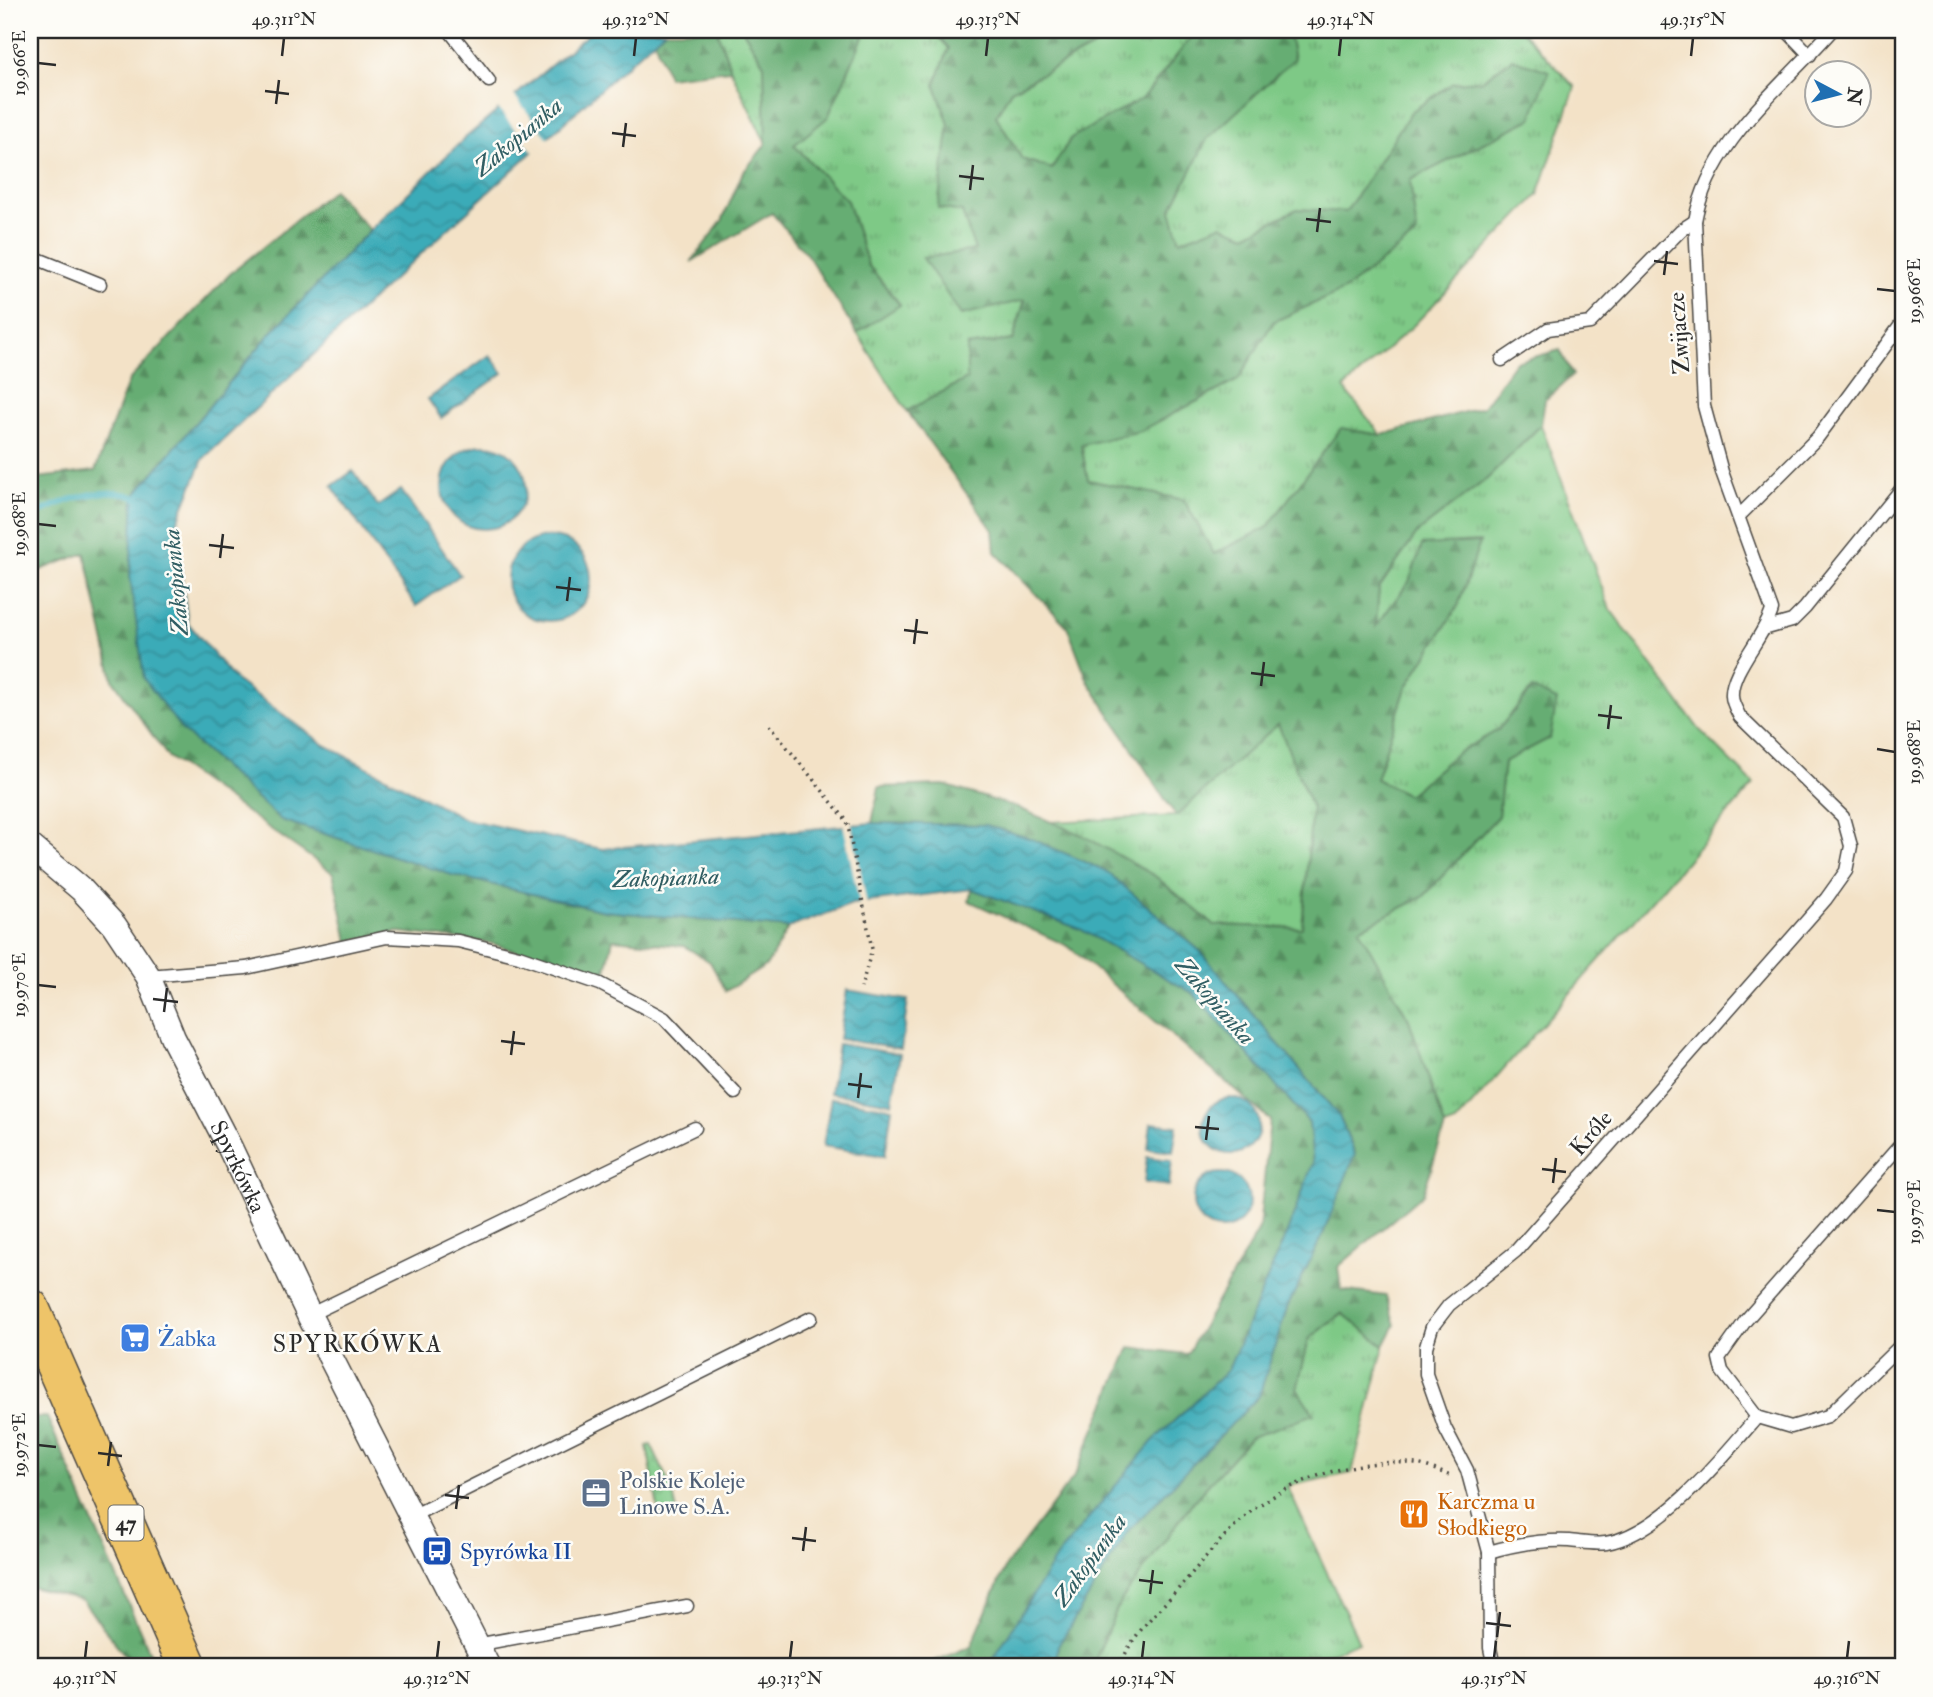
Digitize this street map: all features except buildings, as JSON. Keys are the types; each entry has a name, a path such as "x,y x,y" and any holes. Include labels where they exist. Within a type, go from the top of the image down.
{"main road":[{"name":"47","path":"30,1308 188,1667"}],"street":[{"name":"Spyrkówka","path":"30,846 114,925 148,976 173,1038 230,1148 309,1315 488,1667"}],"lane":[{"path":"449,30 489,81"},
{"path":"1786,30 1810,55"},
{"name":"Zwijacze","path":"1767,628 1772,610 1722,472 1704,406 1695,221 1699,196 1734,136 1832,30"},
{"path":"1502,360 1548,330 1590,323 1681,230 1695,221"},
{"path":"30,260 38,259 100,284"},
{"path":"1739,516 1818,437 1903,322"},
{"path":"1767,628 1791,621 1805,608 1903,487"},
{"name":"Króle","path":"1494,1667 1489,1629 1489,1552 1470,1481 1445,1428 1426,1374 1426,1346 1432,1326 1449,1305 1516,1251 1826,899 1846,871 1851,846 1843,817 1740,717 1732,697 1736,678 1767,628"},
{"path":"148,976 246,968 387,937 458,941 519,956 600,984 664,1018 735,1093"},
{"path":"309,1315 695,1128"},
{"path":"1903,1142 1746,1320 1719,1358 1722,1371 1757,1417 1791,1427 1828,1416 1903,1343"},
{"path":"412,1516 811,1318"},
{"path":"1489,1552 1532,1541 1605,1543 1631,1536 1671,1507 1710,1472 1757,1417"},
{"path":"476,1645 687,1606"}],"path":[{"path":"769,725 846,821 872,949 861,988"},
{"path":"1120,1667 1133,1636 1244,1517 1281,1491 1349,1469 1383,1463 1418,1464 1470,1481"}],"green space":[{"path":"665,30 722,30 718,34 731,70 668,77 654,40"},
{"path":"722,30 743,30 764,64 766,144 731,70 718,34"},
{"path":"743,30 861,30 863,37 828,117 794,145 847,201 868,265 900,305 857,333 808,256 772,213 691,262 722,221 742,174 766,144 764,64"},
{"path":"861,30 932,30 949,48 935,85 949,124 938,208 962,212 976,250 924,258 1025,299 1013,340 967,346 967,379 907,411 857,333 900,304 868,265 847,201 794,145 828,117 863,37"},
{"path":"932,30 1102,30 1095,46 1011,90 996,116 1022,159 1052,169 1071,138 1143,98 1197,30 1288,30 1294,59 1207,139 1171,210 1180,241 1221,225 1246,235 1297,209 1346,212 1411,112 1453,83 1481,81 1512,59 1549,71 1531,119 1410,180 1417,234 1346,289 1273,322 1238,380 1140,431 1081,445 1088,480 1184,500 1214,554 1267,528 1341,428 1381,435 1483,407 1515,362 1560,350 1573,375 1545,400 1541,425 1488,478 1418,532 1379,588 1376,626 1409,582 1422,545 1480,542 1458,606 1406,688 1376,779 1408,795 1456,754 1498,730 1532,689 1557,700 1550,738 1504,762 1498,816 1423,897 1359,929 1409,1020 1445,1127 1423,1194 1338,1267 1341,1290 1386,1296 1395,1325 1384,1346 1342,1313 1309,1339 1297,1389 1314,1414 1251,1437 1192,1503 1120,1602 1092,1667 1055,1667 1058,1646 1129,1530 1259,1396 1287,1308 1323,1234 1355,1153 1339,1116 1200,951 1106,871 1032,839 986,825 872,823 879,787 944,785 1016,807 1082,835 1155,876 1214,925 1302,928 1312,808 1278,724 1176,816 1088,681 1067,626 995,552 993,530 907,411 967,379 967,346 1013,340 1025,300 961,315 923,258 975,250 962,212 938,208 949,124 935,85 949,48"},
{"path":"1102,30 1197,30 1143,98 1071,138 1052,169 1022,159 996,116 1011,90 1095,46"},
{"path":"1288,30 1521,30 1575,87 1538,195 1414,325 1344,388 1381,435 1341,429 1267,528 1213,554 1184,500 1088,480 1081,445 1140,431 1238,380 1273,322 1346,289 1410,180 1531,119 1512,59 1480,81 1453,83 1411,112 1346,212 1297,209 1246,235 1221,225 1179,241 1171,210 1207,139 1294,59"},
{"path":"333,190 370,230 269,335 134,496 144,679 452,875 604,911 788,928 767,965 726,991 710,962 684,946 613,939 604,980 491,943 399,932 348,941 333,873 168,757 113,680 85,553 30,574 30,479 95,471 129,380 230,274"},
{"path":"1541,425 1610,609 1699,729 1754,784 1456,1123 1445,1127 1409,1020 1358,929 1423,897 1498,816 1504,762 1532,689 1498,730 1456,754 1408,795 1376,779 1406,688 1458,606 1423,545 1409,582 1375,627 1379,588 1418,532 1488,478"},
{"path":"1278,723 1312,808 1302,928 1214,925 1155,876 1048,822 1176,816"},
{"path":"972,889 1080,929 1194,994 1309,1122 1313,1163 1288,1230 1228,1370 1152,1442 988,1667 928,1667 928,1664 971,1646 1006,1566 1075,1475 1130,1347 1187,1354 1259,1229 1270,1120 1068,946 969,901"},
{"path":"1343,1313 1384,1346 1352,1473 1287,1486 1359,1642 1294,1667 1092,1667 1120,1602 1192,1503 1251,1437 1313,1414 1297,1389 1309,1339"},
{"path":"30,1417 47,1417 156,1667 134,1667 82,1600 30,1587"},
{"path":"651,1445 672,1489 677,1511 659,1514 647,1446"}],"water":[{"name":"Zakopianka","path":"593,30 665,30 203,459 175,528 188,623 234,679 325,745 465,819 602,849 872,823 986,825 1032,839 1106,871 1200,951 1339,1116 1355,1154 1323,1234 1287,1308 1259,1396 1129,1530 1058,1646 1055,1667 988,1667 1057,1556 1152,1442 1228,1370 1288,1230 1313,1163 1309,1122 1194,994 1080,929 972,889 852,904 788,928 604,911 452,875 281,820 182,730 144,679 130,577 134,496 269,335 370,230 464,139"},
{"path":"490,355 503,373 441,418 428,399"},
{"path":"484,445 500,448 514,457 523,471 526,487 523,503 514,517 500,526 484,529 468,526 454,517 445,503 442,487 445,471 454,457 468,448"},
{"path":"353,471 378,506 401,490 460,575 416,606 332,486"},
{"path":"549,537 565,540 579,549 588,563 591,579 588,595 579,609 565,618 549,621 533,618 519,609 510,595 507,579 510,563 519,549 533,540"},
{"path":"847,990 908,1000 901,1049 839,1039"},
{"path":"838,1044 900,1054 892,1103 830,1093"},
{"path":"831,1098 892,1108 885,1156 823,1146"},
{"path":"1225,1098 1237,1098 1247,1102 1255,1110 1259,1126 1255,1142 1247,1150 1237,1154 1225,1154 1215,1150 1207,1142 1203,1132 1203,1120 1207,1110 1215,1102"},
{"path":"1151,1123 1177,1126 1173,1152 1148,1149"},
{"path":"1147,1157 1172,1160 1169,1186 1144,1183"},
{"path":"1215,1173 1227,1173 1237,1177 1245,1185 1249,1201 1245,1217 1237,1225 1227,1229 1215,1229 1205,1225 1197,1217 1193,1207 1193,1195 1197,1185 1205,1177"}],"pier":[{"path":"513,94 550,141 535,154 497,107"},
{"path":"851,822 867,905 860,906 843,823"}],"waterway":[{"path":"30,518 55,505 99,493 128,495 141,500"}],"place":[{"name":"Żabka","path":"135,1338"},
{"name":"Polskie Koleje Linowe S.A.","path":"596,1493"},
{"name":"Karczma u Słodkiego","path":"1414,1514"},
{"name":"Spyrówka II","path":"437,1551"}],"district":[{"name":"SPYRKÓWKA","path":"358,1344"}]}
